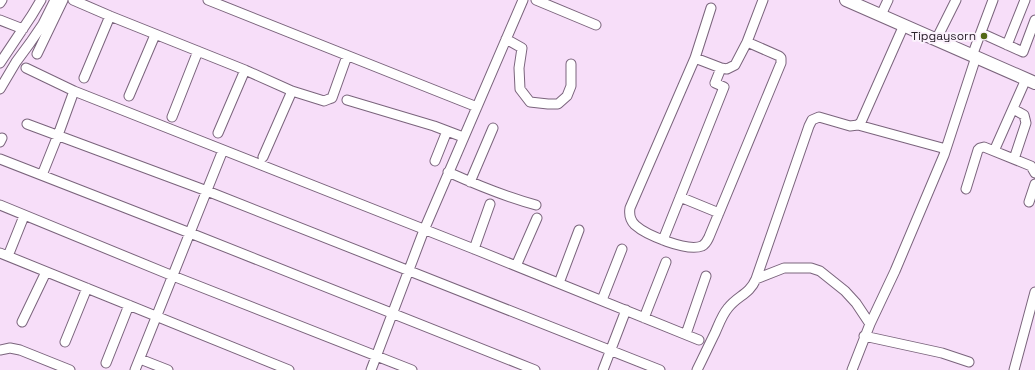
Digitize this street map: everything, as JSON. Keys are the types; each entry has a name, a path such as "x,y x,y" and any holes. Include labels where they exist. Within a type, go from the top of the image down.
{"main road":[{"path":"846,0 1031,81"}],"street":[{"path":"0,63 41,0"},
{"path":"0,89 16,62 43,24 55,0"},
{"path":"37,54 63,0"},
{"path":"72,0 155,35 245,70 292,92 324,100 329,100 332,98 347,56"},
{"path":"208,0 477,107"},
{"path":"371,370 424,230 523,0"},
{"path":"536,0 596,25"},
{"path":"695,58 721,68 727,69 735,65 747,42 763,0"},
{"path":"881,15 888,0"},
{"path":"936,40 956,0"},
{"path":"852,370 864,336 895,271 946,150 981,33 993,0"},
{"path":"1007,45 1025,0"},
{"path":"711,8 695,58 630,208 630,218 634,225 645,232 674,245 695,248 706,244 781,63 781,58 779,56 747,42"},
{"path":"84,78 110,16"},
{"path":"0,20 22,30"},
{"path":"981,33 1023,52 1035,20"},
{"path":"858,125 861,122 904,25"},
{"path":"129,96 155,35"},
{"path":"506,40 522,48 520,89 530,102 558,104 567,96 571,86 570,64"},
{"path":"172,117 198,52"},
{"path":"26,68 74,90 699,340"},
{"path":"663,240 724,87 715,83 721,68"},
{"path":"218,133 245,70"},
{"path":"994,151 1013,110 1031,81"},
{"path":"42,175 74,90"},
{"path":"263,157 292,92"},
{"path":"347,100 463,137"},
{"path":"1013,110 1024,115 1026,123 1014,159"},
{"path":"697,370 722,317 728,308 734,301 753,286 808,126 812,120 819,117 850,126 858,125 946,150"},
{"path":"27,124 207,191 660,370"},
{"path":"470,182 493,128"},
{"path":"435,161 447,131"},
{"path":"966,189 978,150 984,147 1031,166 1035,173"},
{"path":"135,370 223,150"},
{"path":"0,159 535,370"},
{"path":"448,172 470,182 536,205"},
{"path":"1029,202 1035,184"},
{"path":"680,197 719,213"},
{"path":"474,249 490,204"},
{"path":"0,206 412,370"},
{"path":"24,216 2,256 87,288 289,370"},
{"path":"516,266 537,218"},
{"path":"559,283 578,230"},
{"path":"602,300 622,249"},
{"path":"644,318 666,262"},
{"path":"756,279 784,268 811,268 820,271 845,291 856,303 870,324"},
{"path":"22,322 46,272"},
{"path":"686,334 706,276"},
{"path":"65,342 87,288"},
{"path":"1014,370 1035,292"},
{"path":"106,363 129,306"},
{"path":"603,370 626,310"},
{"path":"864,336 942,354 969,362"},
{"path":"0,350 10,348 20,350 70,370"},
{"path":"140,359 168,370"}],"place":[{"name":"Tipgaysorn","path":"984,36"}]}
